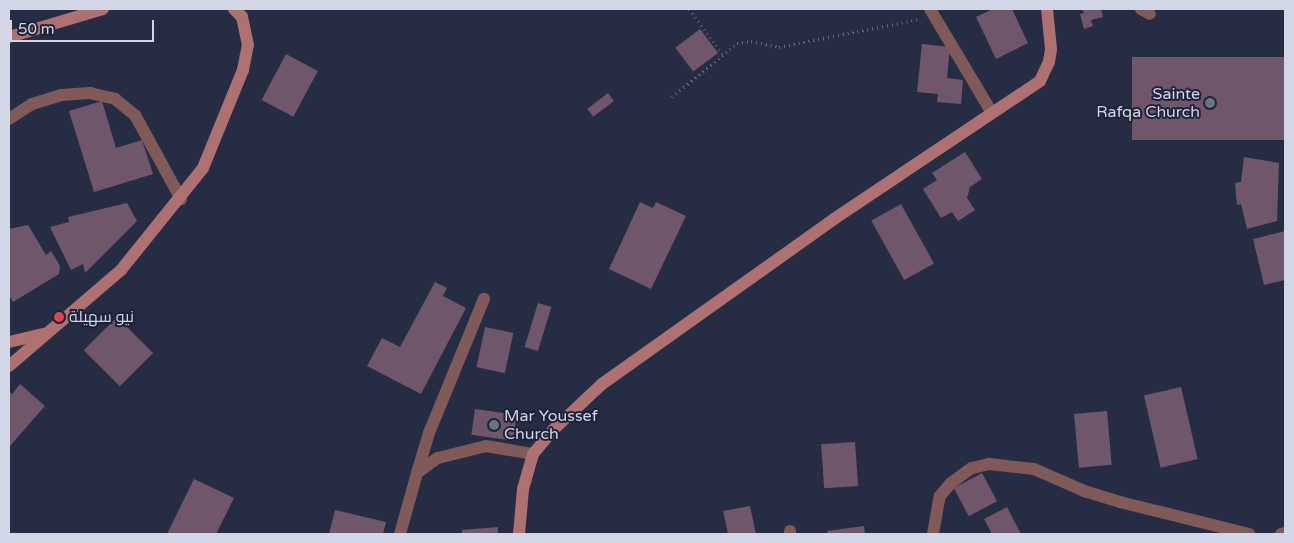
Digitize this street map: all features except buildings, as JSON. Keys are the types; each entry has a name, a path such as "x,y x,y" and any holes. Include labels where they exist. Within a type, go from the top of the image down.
{"street":[{"path":"9,37 103,9"},
{"path":"9,366 44,334 121,270 181,199 203,168 243,70 248,45 242,18 234,9"},
{"path":"519,534 523,489 533,454 553,430 602,384 834,220 1040,81 1049,62 1051,48 1046,9"},
{"path":"932,12 992,113"},
{"path":"9,118 32,104 61,96 90,93 116,99 136,115 181,199"},
{"path":"400,534 430,433 484,300"},
{"path":"9,342 44,334"},
{"path":"417,473 438,458 456,450 486,446 533,454"},
{"path":"933,534 940,496 951,483 972,468 989,464 1034,469 1084,491 1120,502 1249,534"},
{"path":"1281,534 1285,533"}],"path":[{"path":"689,9 722,54"},
{"path":"672,97 737,43 752,41 779,47 932,12"}],"place":[{"name":"Sainte Rafqa Church","path":"1210,103"},
{"name":"نيو سهيلة","path":"59,317"},
{"name":"Mar Youssef Church","path":"494,425"}]}
